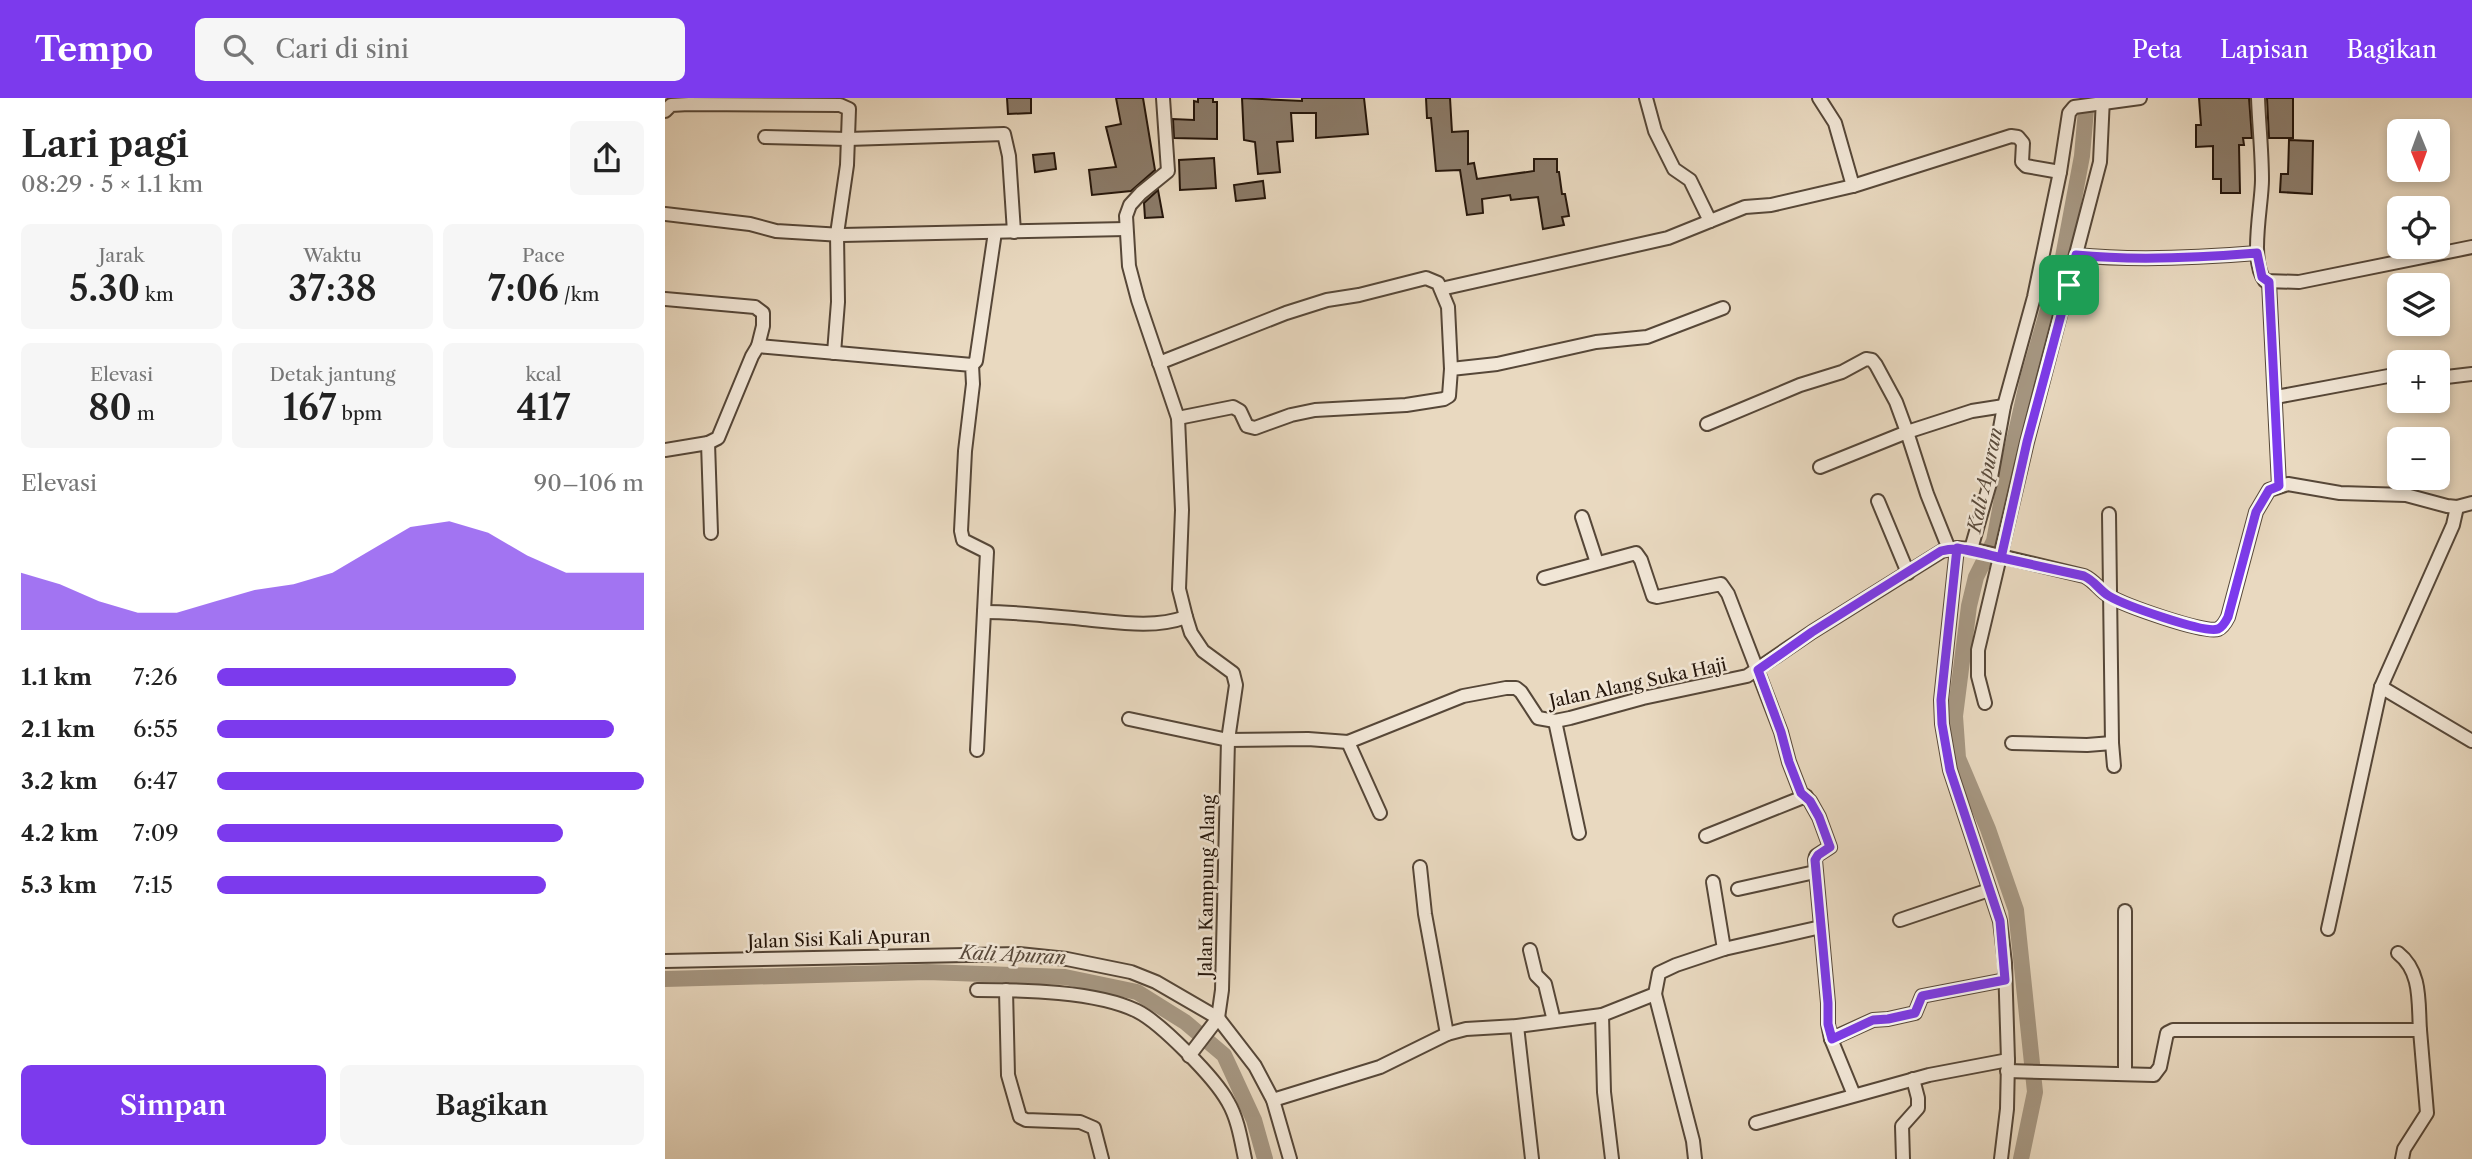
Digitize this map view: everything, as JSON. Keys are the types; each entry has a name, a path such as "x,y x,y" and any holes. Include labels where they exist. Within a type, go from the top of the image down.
{"street":[{"path":"1163,98 1168,171 1130,205 1126,216 1129,266 1178,418 1182,510 1179,589 1186,617 1191,633 1203,651 1233,673 1236,685 1228,740"},
{"path":"1646,98 1654,131 1674,169 1690,180 1710,222"},
{"path":"1819,98 1835,123 1853,186"},
{"path":"2001,1159 2010,1068 2000,921 1950,770 1942,724 1943,677 1963,549 1990,483 2004,406 2034,297 2060,172 2067,118 2074,107 2140,98"},
{"path":"2258,98 2262,182 2257,253 2262,277 2269,282 2318,279 2472,247"},
{"path":"665,111 671,105 775,101 844,105 852,103 837,234 838,302 834,353"},
{"path":"1985,703 1977,676 1977,663 1997,557 2100,162 2101,102"},
{"path":"765,137 848,139 1004,134 1009,156 1014,232"},
{"path":"1441,289 1668,238 1745,207 1771,205 1853,186 2011,136 2018,137 2023,143 2022,162 2026,166 2060,172"},
{"path":"665,214 750,223 776,231 837,234 1126,229"},
{"path":"977,750 987,552 963,540 961,531 965,452 973,384 972,365 976,361 995,232"},
{"path":"2076,255 2109,259 2257,253"},
{"path":"1159,363 1286,313 1327,300 1426,278 1434,281 1441,289 1448,307 1453,359 1451,392 1444,399 1406,405 1315,410 1291,415 1255,428 1247,426 1240,411 1233,407 1178,418"},
{"path":"2269,282 2279,486"},
{"path":"665,299 755,306 763,313 758,346 718,438 708,443 665,450"},
{"path":"1451,369 1497,364 1597,342 1647,337 1723,309"},
{"path":"758,346 972,365"},
{"path":"1707,424 1800,385 1842,372 1866,359 1872,360 1896,402 1927,494 1963,549 2084,576 2109,596 2207,630 2220,628 2228,617 2256,512 2269,490 2288,484 2340,493 2406,495 2458,507 2472,503"},
{"path":"2450,377 2472,374"},
{"path":"2276,397 2387,376"},
{"path":"1820,467 1907,432 1972,411 2004,406"},
{"path":"708,443 711,533"},
{"path":"1878,501 1907,573"},
{"path":"2328,929 2381,687 2453,525 2458,507"},
{"path":"2109,513 2114,766"},
{"path":"1582,516 1597,563"},
{"name":"Jalan Alang Suka Haji","path":"1129,719 1228,740 1308,739 1347,742 1463,696 1515,688 1521,692 1538,719 1555,721 1643,698 1734,680 1758,670 1812,632 1941,551 1963,549"},
{"path":"1544,578 1636,553 1641,560 1651,593 1657,597 1717,584 1723,586 1728,594 1781,732 1801,793 1806,796 1819,817 1830,847 1816,856 1815,872 1828,1024 1854,1095"},
{"path":"984,612 1141,625 1186,617"},
{"path":"2381,687 2472,741"},
{"path":"1555,721 1579,833"},
{"name":"Jalan Kampung Alang","path":"1214,1024 1224,974 1228,740"},
{"path":"1347,742 1380,813"},
{"path":"2012,743 2112,743"},
{"path":"1706,836 1806,796"},
{"path":"1420,867 1425,914 1447,1034"},
{"path":"1738,889 1815,872"},
{"path":"1713,882 1724,949"},
{"path":"1900,920 1989,890"},
{"path":"2125,911 2125,1074"},
{"path":"1695,1159 1693,1141 1655,993 1659,973 1724,949 1821,927"},
{"path":"1530,950 1536,975 1545,984 1554,1021"},
{"name":"Jalan Sisi Kali Apuran","path":"665,961 953,953 1019,954 1102,964 1131,972 1156,982 1214,1024 1255,1066 1273,1100 1290,1159"},
{"path":"2398,953 2411,965 2415,974 2427,1113 2404,1149 2402,1159"},
{"path":"1832,1039 1873,1020 1915,1013 1922,996 2005,980"},
{"path":"977,990 1052,992 1118,1003 1139,1012 1193,1051 1228,1102 1235,1117 1245,1159"},
{"path":"1006,990 1008,1075 1020,1117 1080,1122 1094,1128 1102,1159"},
{"path":"1273,1100 1380,1067 1447,1034 1466,1029 1517,1026 1602,1015 1655,993"},
{"path":"1602,1015 1604,1092 1612,1159"},
{"path":"1193,1051 1214,1024"},
{"path":"1517,1026 1532,1159"},
{"path":"1756,1123 1913,1079 2010,1068 2049,1072 2154,1075 2160,1067 2167,1033 2173,1030 2420,1030"},
{"path":"1903,1159 1902,1126 1918,1108 1913,1079"}],"building":[{"path":"1007,98 1031,98 1031,113 1008,114"},
{"path":"1116,98 1143,98 1155,170 1131,191 1092,195 1089,170 1116,167 1106,127 1121,124"},
{"path":"1198,98 1213,98 1213,102 1217,102 1217,139 1174,138 1173,119 1194,120 1194,101 1198,102"},
{"path":"1242,98 1302,101 1302,98 1364,98 1368,134 1316,138 1316,113 1291,113 1293,141 1277,142 1280,172 1258,174 1255,142 1244,140"},
{"path":"1426,98 1450,98 1452,132 1468,131 1468,164 1474,163 1477,179 1534,171 1534,159 1557,159 1557,172 1569,216 1562,217 1564,225 1543,229 1538,197 1511,200 1510,195 1482,199 1483,213 1467,215 1460,170 1436,171 1431,118 1427,118"},
{"path":"2199,98 2249,98 2252,138 2243,138 2244,145 2239,145 2240,193 2221,193 2221,179 2213,179 2213,146 2196,147 2196,125 2201,125"},
{"path":"2267,98 2293,98 2293,138 2269,138"},
{"path":"2289,140 2313,141 2312,194 2280,192 2281,174 2288,174"},
{"path":"1054,153 1056,169 1035,172 1033,155"},
{"path":"1214,158 1216,188 1180,190 1179,160"},
{"path":"1263,181 1265,198 1236,201 1234,185"},
{"path":"1158,190 1163,217 1145,218 1144,203"}],"waterway":[{"name":"Kali Apuran","path":"2021,1159 2035,1092 2016,910 1988,829 1958,758 1955,716 1969,606 1976,577 1994,541 2028,379 2063,257 2082,156 2087,98"},
{"name":"Kali Apuran","path":"665,979 927,972 1065,977 1137,992 1185,1022 1224,1055 1254,1120 1265,1159"}],"route":[{"path":"2069,285 2027,442 2001,558 1957,548 1941,551 1812,632 1758,670 1801,793 1810,801 1819,817 1830,847 1816,856 1815,872 1828,1024 1832,1039 1873,1020 1915,1013 1922,996 2005,980 2000,921 1950,770 1942,724 1941,700 1957,548 1977,551 2001,558 2084,576 2109,596 2196,628 2217,629 2224,625 2228,617 2256,512 2269,490 2279,486 2269,282 2262,277 2257,253 2109,259 2076,255 2069,285"}]}
